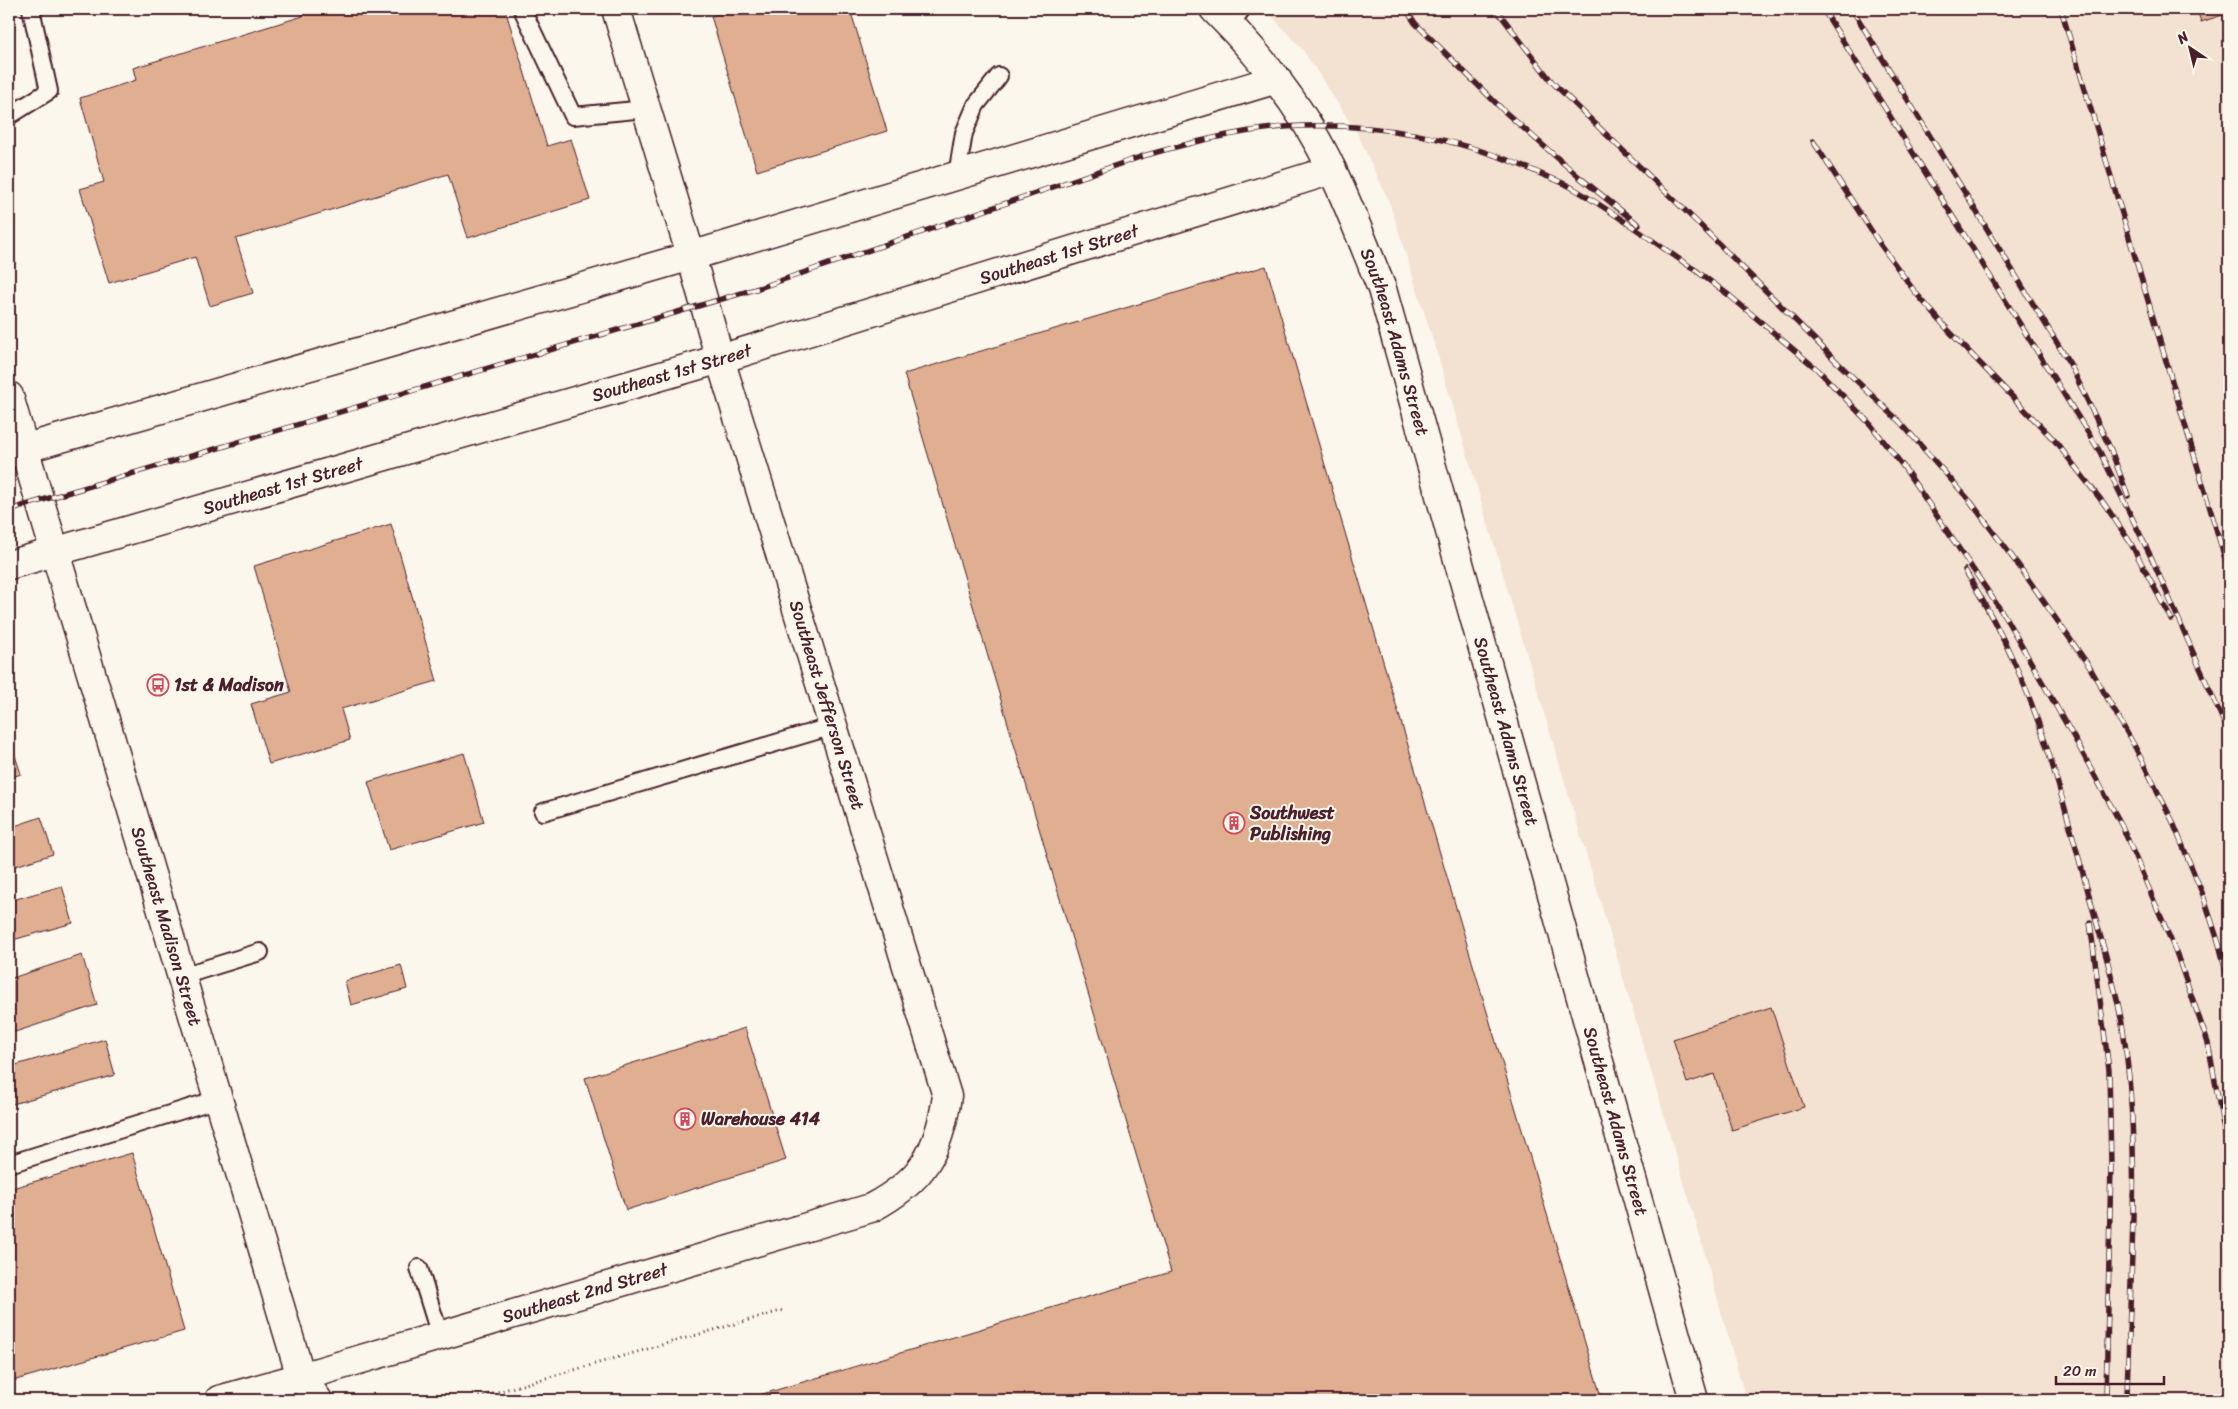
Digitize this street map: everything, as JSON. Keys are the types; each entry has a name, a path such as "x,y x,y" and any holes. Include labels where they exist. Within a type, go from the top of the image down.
{"street":[{"name":"Southeast Jefferson Street","path":"616,9 720,359 947,1096 944,1120 938,1141 931,1154"},
{"name":"Southeast Adams Street","path":"1229,14 1277,78 1332,170 1382,288 1694,1400"},
{"path":"16,450 690,256 1277,78"},
{"name":"Southeast 1st Street","path":"9,565 720,359 1332,170"},
{"name":"Southeast Madison Street","path":"9,396 16,450 55,552 301,1377 318,1400"},
{"name":"Southeast 2nd Street","path":"219,1400 871,1208 896,1195 924,1165 931,1154"}],"lane":[{"path":"9,116 49,91 31,9"},
{"path":"522,9 573,116 646,109"},
{"path":"957,175 964,133 976,105 999,76"},
{"path":"543,812 833,726"},
{"path":"182,976 260,952"},
{"path":"9,1164 218,1099"},
{"path":"419,1268 440,1336"}],"path":[{"path":"469,1400 784,1310"}],"shaded area":[{"path":"1265,9 2229,9 2229,1400 1746,1400 1697,1226 1435,346 1389,201 1357,133 1303,50"}],"building":[{"path":"301,9 505,9 547,146 571,139 590,200 468,238 448,174 236,239 253,293 210,306 195,257 109,283 80,189 104,182 80,98 136,80 133,68 303,16"},
{"path":"736,9 850,9 887,131 757,171 711,16"},
{"path":"2197,9 2229,9 2229,13 2201,22"},
{"name":"Southwest Publishing","path":"1266,266 1602,1400 743,1400 1171,1272 904,374"},
{"path":"391,524 437,681 341,709 350,740 269,764 251,704 291,692 254,566"},
{"path":"9,737 21,774 9,778"},
{"path":"464,753 484,822 389,850 368,782"},
{"path":"41,817 53,854 9,868 9,828"},
{"path":"62,886 73,923 9,941 9,901"},
{"path":"82,955 97,1005 9,1034 9,979"},
{"path":"401,965 407,989 351,1005 345,981"},
{"path":"1771,1007 1804,1107 1732,1130 1714,1074 1687,1083 1673,1039"},
{"name":"Warehouse 414","path":"745,1028 786,1160 626,1210 585,1078"},
{"path":"105,1039 115,1075 9,1105 9,1067"},
{"path":"132,1153 184,1331 9,1382 9,1189"}],"railway":[{"path":"1406,9 1415,23 1504,111 1578,176 1639,225"},
{"path":"1496,9 1552,82 1900,422 1970,501 2019,566 2089,666 2134,745 2172,820 2203,895 2229,983"},
{"path":"1823,9 2100,452 2152,559 2229,734"},
{"path":"1852,9 2070,364 2111,450 2128,496"},
{"path":"2061,9 2229,572"},
{"path":"9,510 759,288 1143,156 1248,131 1317,126 1383,129 1448,141 1479,150 1511,161 1572,188 1623,220 1698,272"},
{"path":"1813,141 1880,244 1915,292 1949,331 2055,441 2105,505 2130,542 2171,619"},
{"path":"1694,269 1730,296 1818,370 1871,425 1903,466 2004,615 2122,826 2176,952 2208,1043 2229,1157"},
{"path":"1965,570 2007,646 2040,727 2066,811 2120,1012 2126,1051 2133,1138 2133,1225 2127,1400"},
{"path":"2090,922 2109,1070 2111,1164 2106,1400"}],"place":[{"name":"1st & Madison","path":"158,685"},
{"name":"Southwest Publishing","path":"1234,823"},
{"name":"Warehouse 414","path":"685,1119"}]}
